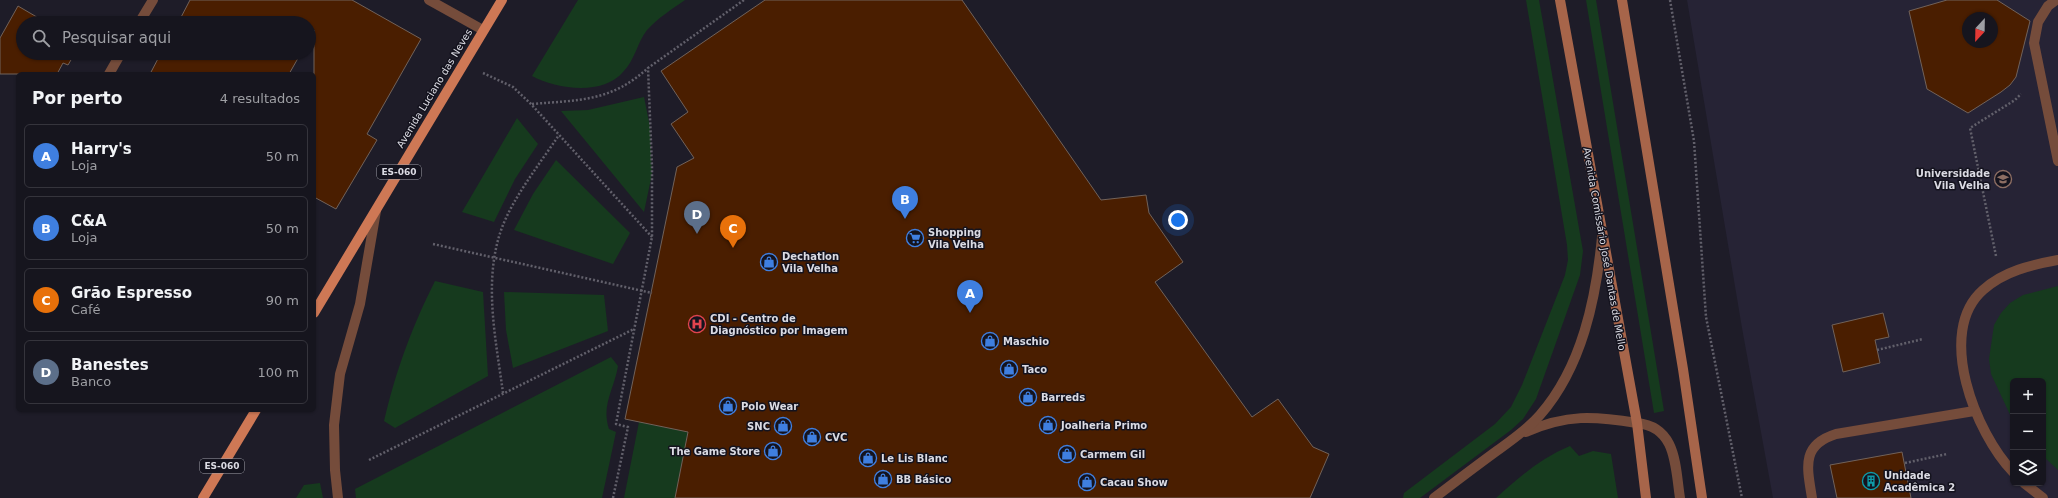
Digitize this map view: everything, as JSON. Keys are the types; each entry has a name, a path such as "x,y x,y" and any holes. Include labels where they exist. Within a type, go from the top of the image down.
{"main road":[{"name":"Avenida Luciano das Neves","path":"316,310 502,0"},
{"name":"Avenida Comissário José Dantas de Mello","path":"1560,0 1637,423 1646,498"},
{"path":"1622,0 1678,338 1702,498"},
{"name":"ES-060","path":"203,498 255,412"}],"street":[{"path":"143,16 153,0"},
{"path":"429,0 483,30"},
{"path":"2056,0 2048,6 2038,22 2034,43 2058,161"},
{"path":"110,72 118,60"},
{"path":"338,498 335,470 334,425 340,374 360,304 376,209"},
{"path":"1434,498 1515,437 1539,417 1552,400 1572,363 1592,307 1598,276 1602,233"},
{"path":"2010,468 1990,440 1974,411 1964,368 1961,334 1968,308 1982,290 2000,278 2022,268 2058,260"},
{"path":"1812,498 1808,474 1809,458 1813,446 1823,438 1836,434 1974,411"},
{"path":"1515,437 1542,425 1579,417 1599,417 1649,424 1662,433 1672,450 1680,498"},
{"path":"2028,486 2043,498"}],"path":[{"path":"531,104 585,100 612,93 632,83 648,68 744,0"},
{"path":"1670,0 1694,141 1706,317 1742,498"},
{"path":"2000,278 1970,128 2015,100 2025,90 2032,78 2037,61"},
{"path":"463,63 513,87 560,135 652,238"},
{"path":"613,498 628,427 616,424 652,238 652,167 648,68"},
{"path":"503,394 492,290 494,258 503,225 525,186 560,135"},
{"path":"433,244 652,293"},
{"path":"369,460 634,329"},
{"path":"1877,350 1923,339"},
{"path":"1905,463 1947,454"}],"shaded area":[{"path":"1687,0 2058,0 2058,498 1773,498 1742,328"}],"green space":[{"path":"578,0 685,0 660,18 647,30 627,67 614,80 604,85 579,88 566,87 542,81 532,76"},
{"path":"1526,0 1539,0 1583,251 1580,275 1536,399 1523,419 1511,430 1420,498 1403,498 1404,493 1495,424 1511,407 1522,385 1565,275 1568,260 1567,245"},
{"path":"1586,0 1596,0 1664,411 1654,413"},
{"path":"644,97 650,127 652,174 644,212 561,111 588,110"},
{"path":"517,118 538,144 515,179 494,222 462,212"},
{"path":"556,160 630,233 613,264 514,230 533,194"},
{"path":"435,281 483,292 488,376 395,428 384,421 389,402 405,350"},
{"path":"2058,286 2058,470 2046,459 2046,378 2010,378 2010,415 1991,374 1989,359 1994,325 2001,313 2010,303 2023,295"},
{"path":"504,292 604,295 608,331 513,368 506,330"},
{"path":"611,357 618,366 606,412 609,429 616,432 602,498 356,498 355,489"},
{"path":"639,422 688,432 675,498 624,498"},
{"path":"1570,446 1579,456 1593,451 1611,454 1618,498 1496,498 1539,463"},
{"path":"320,483 323,498 296,498 304,485"}],"building":[{"path":"190,0 352,0 421,39 367,134 377,140 336,209 316,198 316,72 314,72 314,60 316,60 316,16 182,16"},
{"name":"Shopping Vila Velha","path":"765,0 962,0 1101,200 1146,195 1149,213 1183,262 1155,282 1252,417 1278,399 1313,447 1329,454 1310,498 675,498 688,432 625,419 677,167 694,158 671,124 688,112 661,71"},
{"path":"1947,0 1997,0 2030,21 2016,77 2010,85 2001,92 1968,113 1927,89 1909,11"},
{"path":"18,6 35,16 16,16 16,60 71,60 68,65 63,63 58,72 16,72 16,74 0,74 0,38"},
{"path":"157,60 297,60 290,72 151,72"},
{"path":"1883,313 1889,337 1875,340 1880,363 1843,372 1832,325"},
{"name":"Unidade Acadêmica 2","path":"1902,452 1911,498 1837,498 1830,465"}],"place":[{"name":"Universidade Vila Velha","path":"2003,179"},
{"name":"C&A","path":"905,219"},
{"name":"Banestes","path":"697,234"},
{"name":"Shopping Vila Velha","path":"915,238"},
{"name":"Grão Espresso","path":"733,248"},
{"name":"Dechatlon Vila Velha","path":"769,262"},
{"name":"Harry's","path":"970,313"},
{"name":"CDI - Centro de Diagnóstico por Imagem","path":"697,324"},
{"name":"Maschio","path":"990,341"},
{"name":"Taco","path":"1009,369"},
{"name":"Barreds","path":"1028,397"},
{"name":"Polo Wear","path":"728,406"},
{"name":"Joalheria Primo","path":"1048,425"},
{"name":"SNC","path":"783,426"},
{"name":"CVC","path":"812,437"},
{"name":"The Game Store","path":"773,451"},
{"name":"Carmem Gil","path":"1067,454"},
{"name":"Le Lis Blanc","path":"868,458"},
{"name":"BB Básico","path":"883,479"},
{"name":"Unidade Acadêmica 2","path":"1871,481"},
{"name":"Cacau Show","path":"1087,482"}]}
